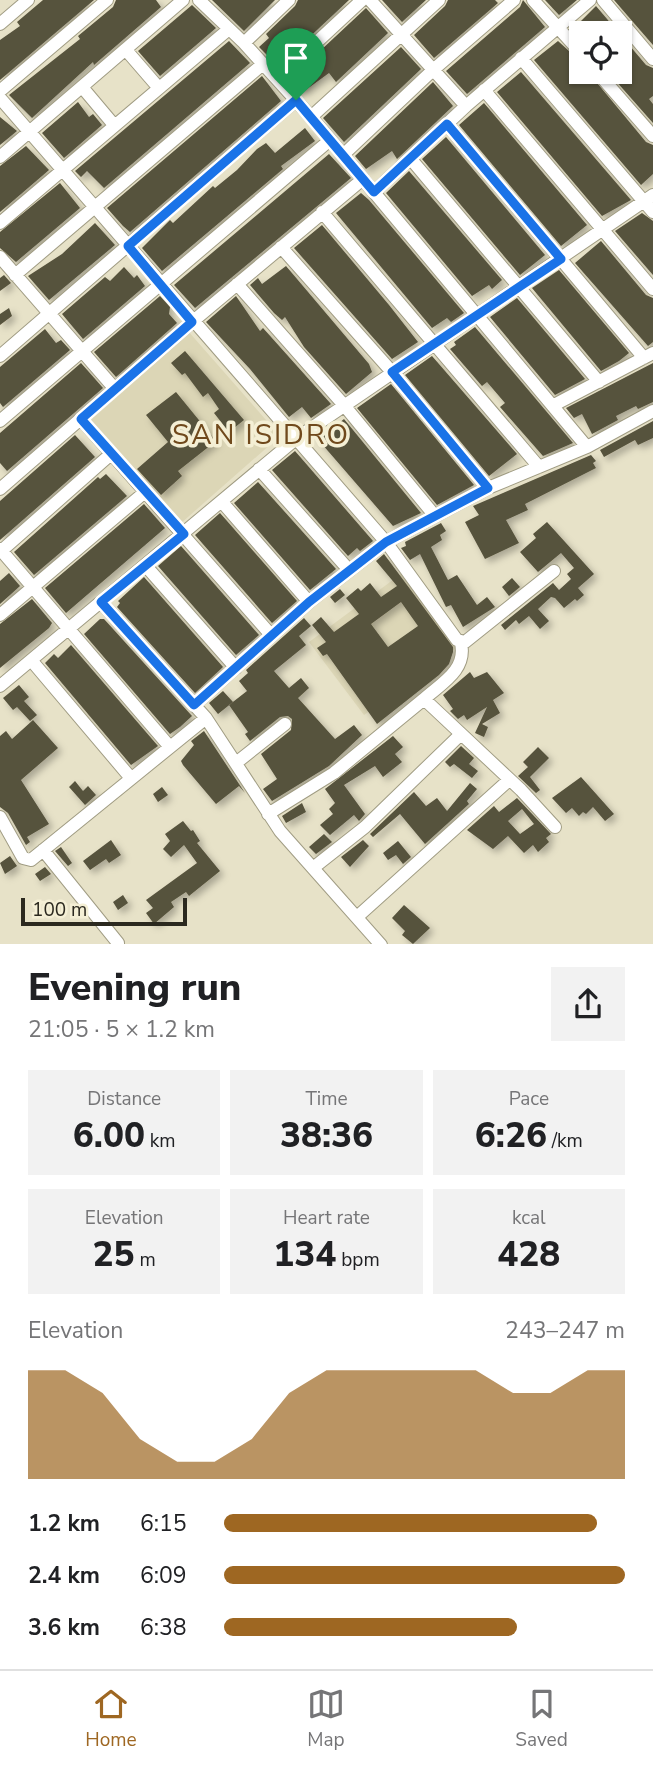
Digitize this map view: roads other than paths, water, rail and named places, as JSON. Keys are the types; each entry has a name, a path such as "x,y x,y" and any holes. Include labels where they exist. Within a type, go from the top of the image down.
{"street":[{"path":"0,24 28,0"},
{"path":"0,91 107,0"},
{"path":"0,157 183,0"},
{"path":"244,43 289,0"},
{"path":"277,79 362,0"},
{"path":"370,0 466,106"},
{"path":"311,117 439,0"},
{"path":"343,155 433,70 514,0"},
{"path":"533,0 569,39"},
{"path":"374,192 484,90 590,0"},
{"path":"603,0 653,59"},
{"path":"207,3 311,117 587,447"},
{"path":"0,223 229,29"},
{"path":"126,50 158,87"},
{"path":"521,58 648,198 653,212"},
{"path":"15,275 263,64"},
{"path":"608,84 653,136"},
{"path":"82,87 114,125"},
{"path":"484,90 653,289"},
{"path":"0,98 386,542 461,643 463,654 457,670 334,773 268,814"},
{"path":"0,356 296,100"},
{"path":"447,124 561,259 648,356 554,405"},
{"path":"0,421 330,140"},
{"path":"410,158 599,382"},
{"path":"3,482 363,179"},
{"path":"0,686 297,438 343,404 520,287 648,198"},
{"path":"322,212 539,467"},
{"path":"281,247 392,372 488,488"},
{"path":"0,257 115,390"},
{"path":"237,284 343,404 435,516"},
{"path":"194,705 309,602 386,542 488,488 587,447 653,411"},
{"path":"81,419 271,635"},
{"path":"111,454 1,551 170,747"},
{"path":"259,469 349,570"},
{"path":"0,615 145,492"},
{"path":"222,502 309,602"},
{"path":"145,565 236,668"},
{"path":"461,643 554,571"},
{"path":"101,602 206,718 268,814 313,869 381,944"},
{"path":"31,660 131,777"},
{"path":"424,699 555,827"},
{"path":"0,817 23,858 31,860 206,718"},
{"path":"236,763 285,724"},
{"path":"313,869 374,819 460,735"},
{"path":"358,918 509,780"},
{"path":"43,850 118,943"}],"district":[{"name":"SAN ISIDRO","path":"261,435"}]}
